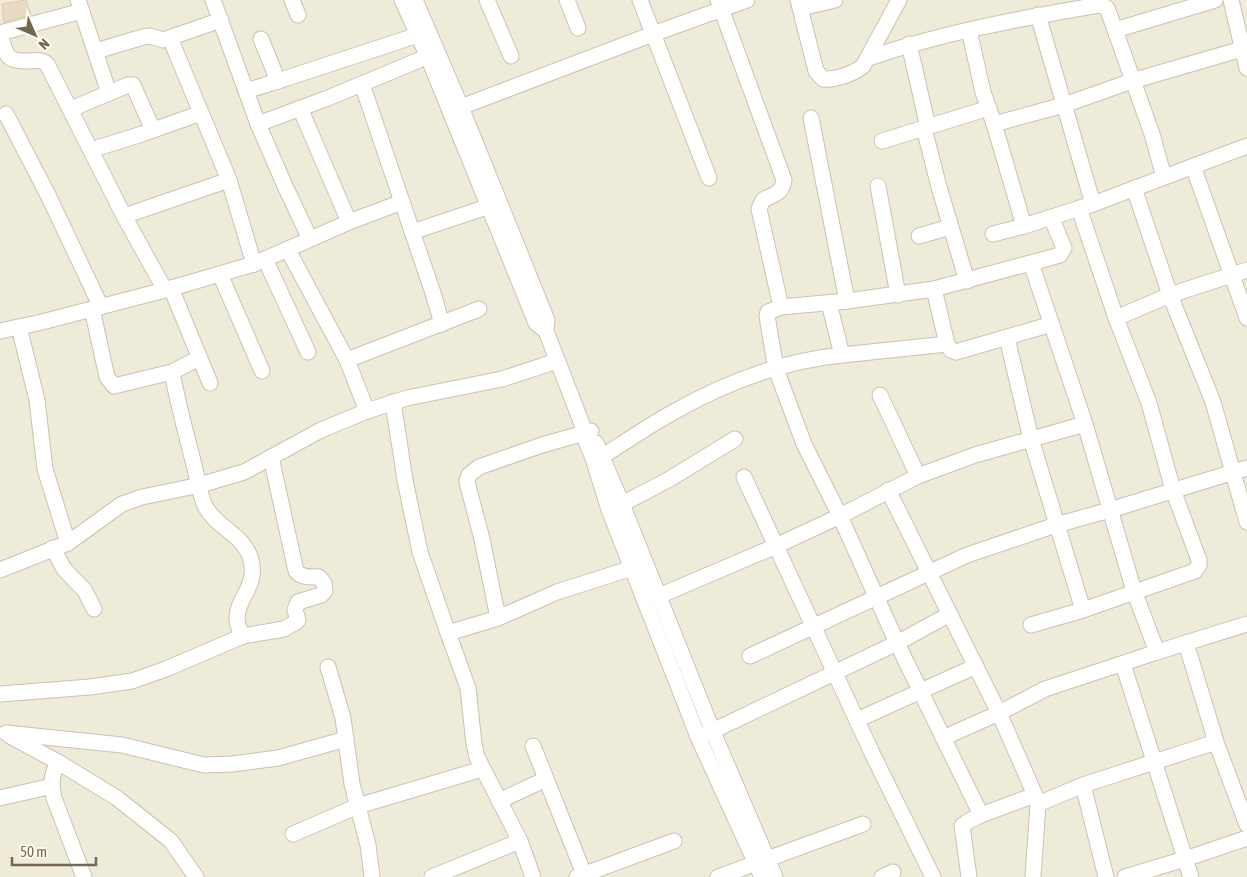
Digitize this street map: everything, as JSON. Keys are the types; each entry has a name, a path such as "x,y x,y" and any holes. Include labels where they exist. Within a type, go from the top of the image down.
{"street":[{"path":"213,0 258,124 284,186 310,239"},
{"path":"292,0 298,15"},
{"path":"403,0 418,35 433,54"},
{"path":"415,0 433,54 455,110 547,320 546,331 585,429 609,510 639,566 660,596 713,732 748,830 761,861 775,877"},
{"path":"487,0 512,56"},
{"path":"567,0 578,28"},
{"path":"640,0 709,178"},
{"path":"455,110 653,34 720,5 747,0"},
{"path":"835,0 799,4 816,71 823,79 830,80 854,72 863,66 899,0"},
{"path":"1115,30 1215,0"},
{"path":"1231,0 1247,68"},
{"path":"720,5 784,180 781,190 773,196 762,200 759,209 781,307"},
{"path":"869,58 909,44 969,30 1100,5 1107,8 1152,134 1164,177"},
{"path":"109,93 80,6 0,34 5,51 12,60 17,62 43,61 47,64 71,108 124,216 168,289 210,384"},
{"path":"1031,625 1083,610 1192,572 1199,565 1173,490 1149,404 1116,318 1086,206 1064,105 1038,16"},
{"path":"96,52 143,37 153,37 159,40 170,38 221,20"},
{"path":"969,30 983,92 1024,226"},
{"path":"246,92 418,35"},
{"path":"170,38 229,180 259,262 308,352"},
{"path":"262,39 278,81"},
{"path":"909,44 926,127 950,227 967,281"},
{"path":"994,124 1064,105 1132,81 1242,49"},
{"path":"258,124 433,54"},
{"path":"362,84 442,324"},
{"path":"71,108 128,85 133,85 153,130"},
{"path":"300,108 350,222"},
{"path":"882,141 989,108"},
{"path":"90,150 201,113"},
{"path":"6,114 48,195 96,308 107,377 112,384 116,386 172,372 199,358"},
{"path":"811,118 847,301"},
{"path":"994,234 1086,206 1247,146"},
{"path":"1193,166 1247,318"},
{"path":"124,216 229,180"},
{"path":"878,186 898,295"},
{"path":"1134,188 1170,295 1240,469 1247,522"},
{"path":"0,331 168,289 259,262 350,222 402,202"},
{"path":"412,232 495,204"},
{"path":"981,816 897,644 840,516 804,444 776,368 767,316 768,312 781,307 898,295 934,289 1060,255 1064,248 1051,217"},
{"path":"919,236 950,227"},
{"path":"288,250 347,360 368,411"},
{"path":"1031,263 1085,424 1134,592 1156,652"},
{"path":"1116,318 1170,295 1247,270"},
{"path":"220,274 262,371"},
{"path":"934,289 947,344 951,350 956,352 1052,324"},
{"path":"828,303 842,355"},
{"path":"347,360 479,309"},
{"path":"19,327 37,400 46,469 68,543"},
{"path":"1007,338 1031,439 1083,610"},
{"path":"603,456 671,413 724,387 776,368 815,357 947,344"},
{"path":"0,569 68,543 122,504 169,490 200,485 244,472 322,430 368,411 408,398 502,379 557,361"},
{"path":"172,372 178,406 205,505 210,513 246,547 251,557 252,581 239,608 237,619 243,636"},
{"path":"880,395 918,476"},
{"path":"393,402 405,480 420,552 466,681 470,698 474,744 482,769 520,841 533,877"},
{"path":"660,596 776,546 918,476 975,455 1085,424"},
{"path":"585,429 603,456 622,504 639,566 698,737 748,830"},
{"path":"498,618 482,539 468,486 469,475 479,467 585,429"},
{"path":"622,504 668,480 735,439"},
{"path":"0,694 90,687 132,681 166,669 243,636 284,629 294,624 298,620 295,610 298,602 321,596 325,591 324,583 321,578 302,576 296,571 270,457"},
{"path":"750,656 967,555 1056,525 1240,469"},
{"path":"744,477 857,720 933,877"},
{"path":"888,490 999,713 1037,800 1033,877"},
{"path":"54,548 64,569 85,591 94,609"},
{"path":"448,633 498,618 557,592 639,566"},
{"path":"698,737 713,732 897,644 950,614"},
{"path":"943,738 1046,689 1109,667 1247,624"},
{"path":"1186,643 1216,742 1247,825"},
{"path":"1123,664 1191,877"},
{"path":"857,720 976,666"},
{"path":"328,667 344,718 352,784 368,845 372,877"},
{"path":"3,732 122,745 204,765 278,758 346,739"},
{"path":"3,732 58,762 117,798 159,830 177,848 196,877"},
{"path":"969,877 962,826 967,822 1216,742"},
{"path":"533,746 580,876 674,841"},
{"path":"58,762 52,773 54,798 84,877"},
{"path":"293,834 358,806 482,769"},
{"path":"499,801 546,779"},
{"path":"1084,785 1106,877"},
{"path":"0,798 52,786"},
{"path":"718,877 863,824"},
{"path":"1125,877 1247,838"},
{"path":"432,877 454,873 520,841"},
{"path":"761,861 762,877"}],"shaded area":[{"path":"0,0 1247,0 1247,877 0,877"}],"building":[{"path":"26,0 31,15 4,22 2,4"}]}
